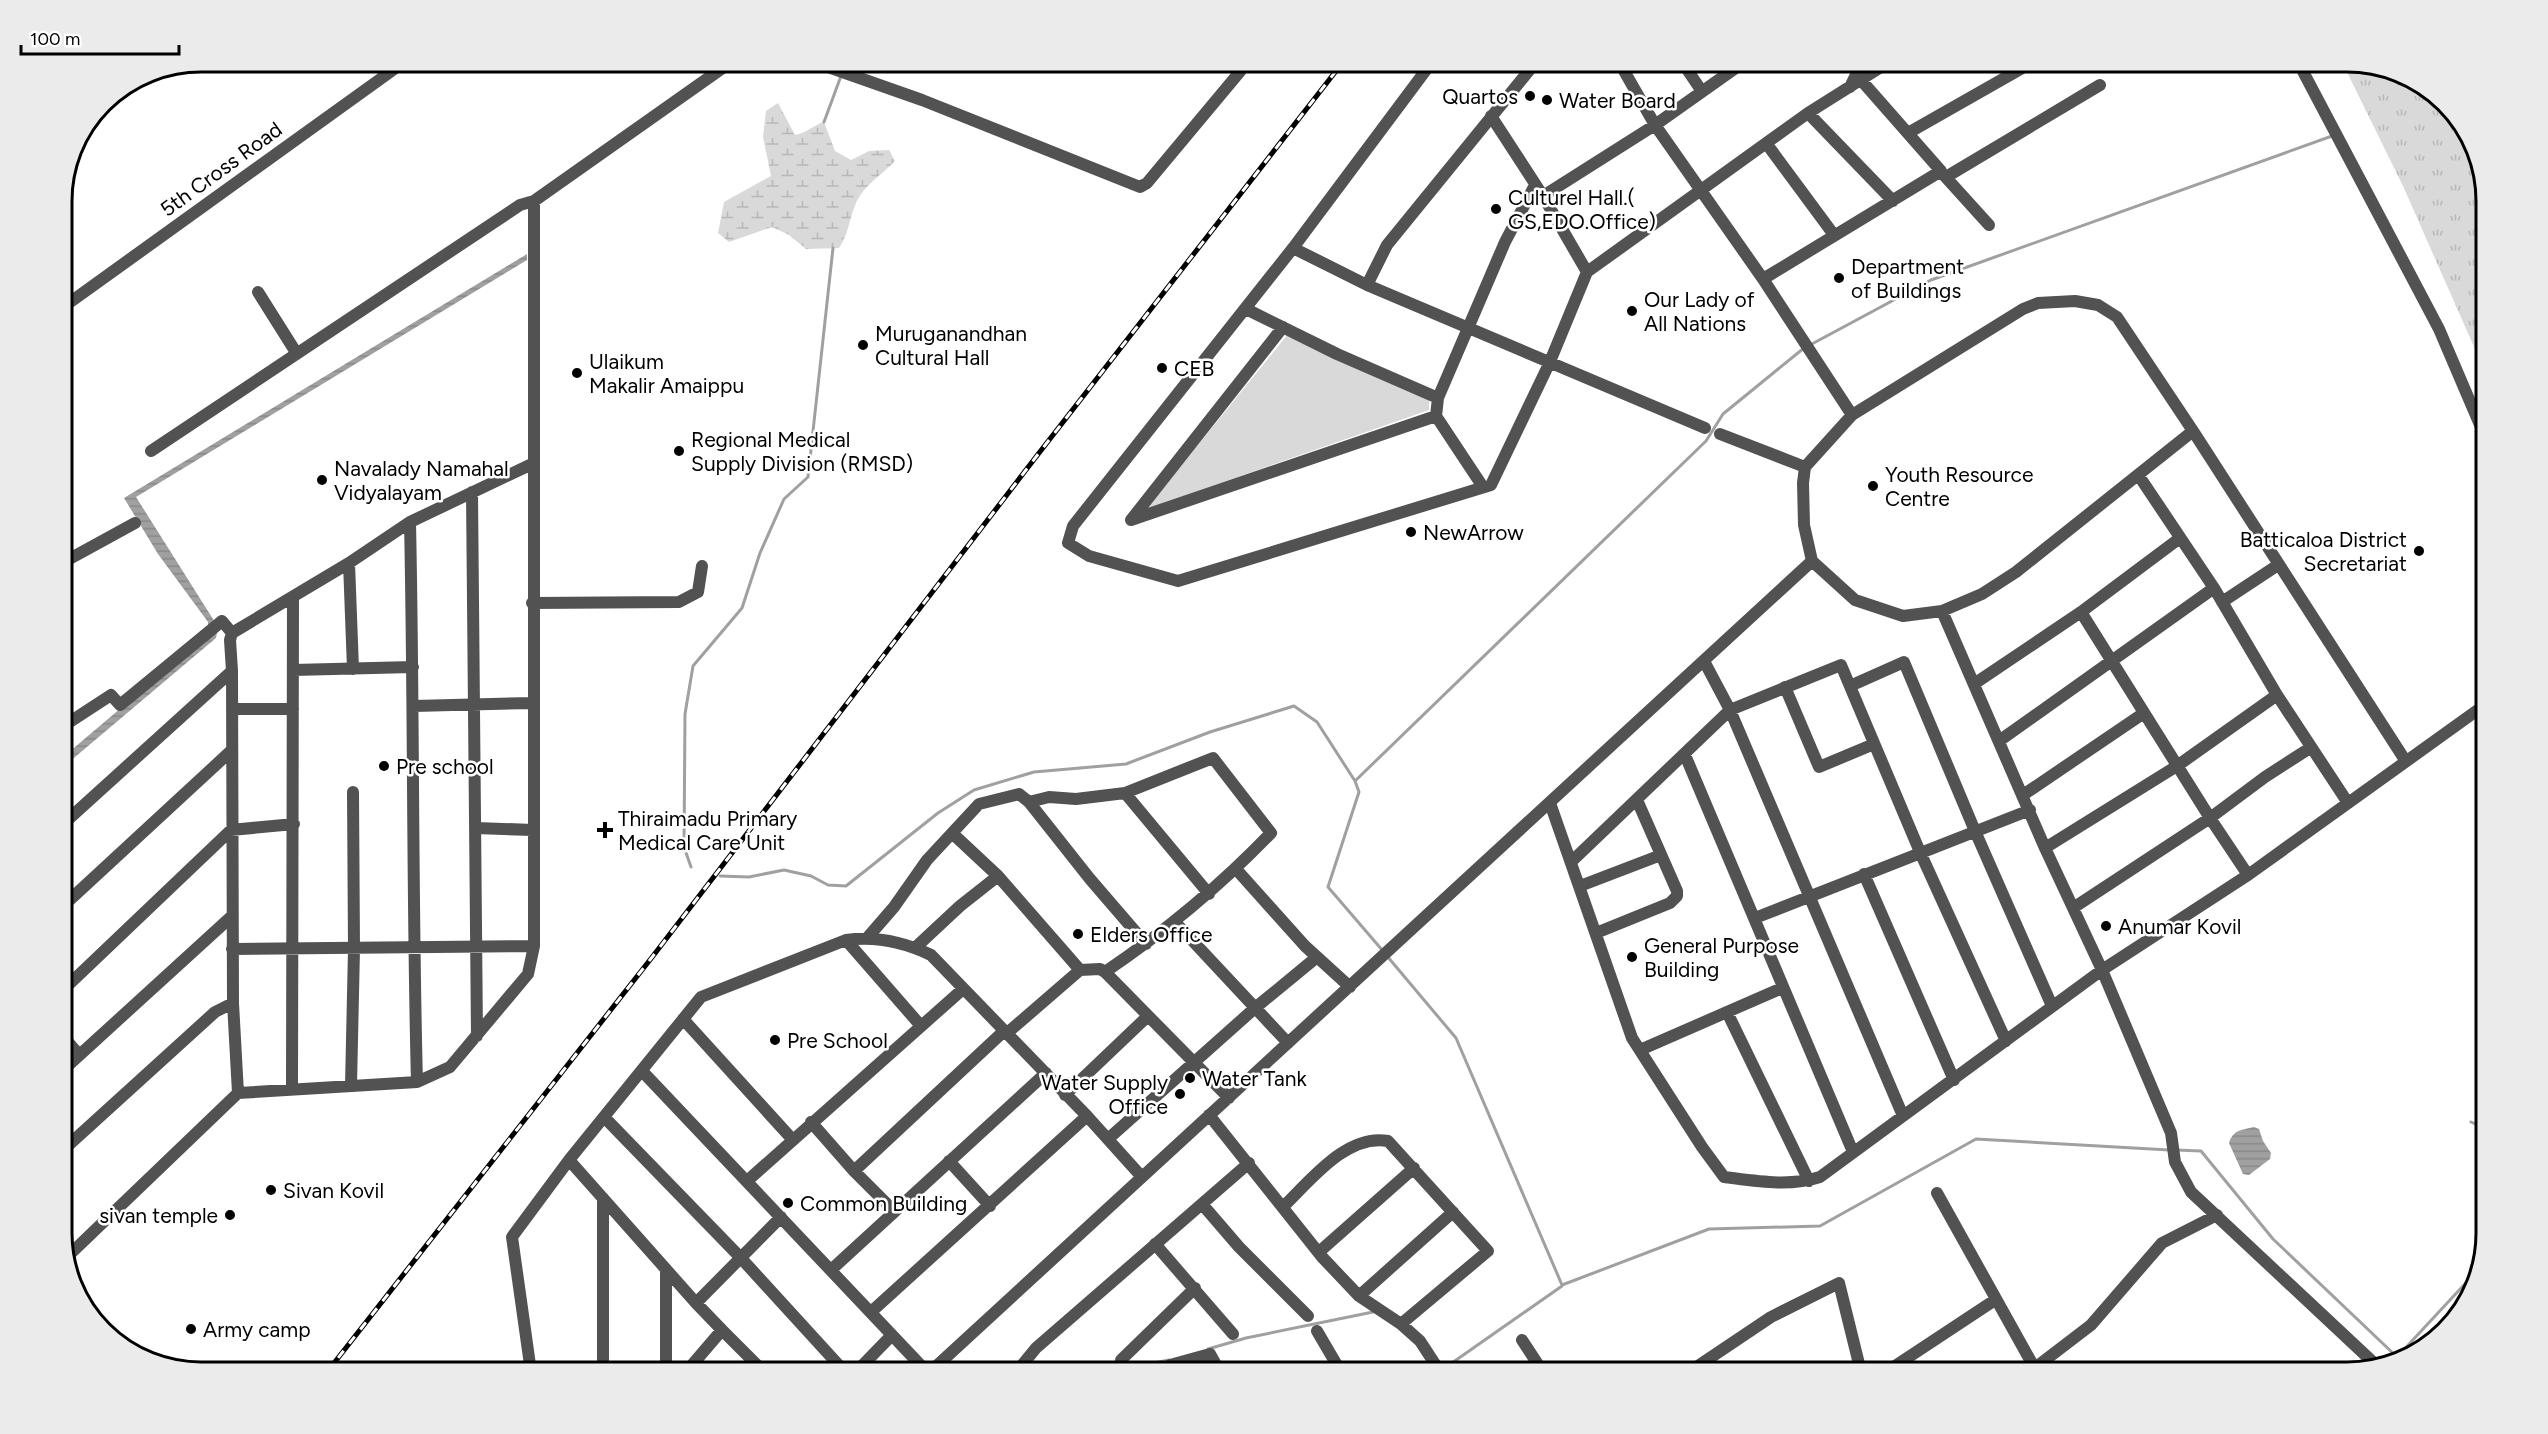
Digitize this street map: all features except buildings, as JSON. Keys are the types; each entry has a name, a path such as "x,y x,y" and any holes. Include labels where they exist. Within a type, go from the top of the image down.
{"street":[{"name":"5th Cross Road","path":"72,301 390,72"},
{"path":"151,451 511,212 534,201 716,72"},
{"path":"842,72 922,100 1140,187 1147,183 1240,72"},
{"path":"1425,72 1246,309 1073,525 1068,543 1089,556 1178,581 1491,485 1549,364 1587,272 1766,143 1873,72"},
{"path":"1367,285 1387,245 1528,72"},
{"path":"1625,72 1655,125 1763,279 1852,415"},
{"path":"1689,72 1701,90"},
{"path":"1483,487 1436,416 1438,398 1505,242 1539,190 1655,125 1729,72"},
{"path":"1850,88 1857,72"},
{"path":"1908,133 2015,72"},
{"path":"2303,72 2439,329 2476,416"},
{"path":"1861,80 1989,225"},
{"path":"1763,279 1893,201 2100,85"},
{"path":"1808,114 1893,201"},
{"path":"1491,116 1539,190 1587,272"},
{"path":"1766,143 1834,235"},
{"path":"73,1251 238,1093 417,1082 450,1067 528,974 534,946 532,464 534,201"},
{"path":"1293,248 1367,285 1549,364 1705,428"},
{"path":"258,292 297,354"},
{"path":"2193,431 2016,572 1982,594 1942,610 1903,616 1855,600 1812,561 1804,525 1805,467 1852,415 2023,309 2038,303 2075,301 2098,305 2117,317 2193,431 2405,760"},
{"path":"1246,309 1337,354 1438,398"},
{"path":"1283,327 1131,520 1436,416"},
{"path":"1720,434 1805,467"},
{"path":"238,1093 232,1003 232,671 230,640 232,633 349,563 410,522 532,464"},
{"path":"2139,476 2214,588 2310,748 2348,803"},
{"path":"472,492 476,828 474,948 477,1036"},
{"path":"410,522 417,1082"},
{"path":"72,558 135,523"},
{"path":"1974,684 2081,612 2180,538"},
{"path":"940,1362 1812,561"},
{"path":"349,563 353,669"},
{"path":"2222,602 2278,565"},
{"path":"532,603 679,602 698,592 702,566"},
{"path":"1999,741 2214,588"},
{"path":"292,1089 293,597"},
{"path":"1942,610 2045,849 2102,970 2171,1133 2175,1162 2192,1192 2370,1360"},
{"path":"2081,612 2248,875"},
{"path":"72,720 111,695 120,705 222,621 232,633"},
{"path":"1704,661 1730,710 1904,1116"},
{"path":"1850,686 1904,662 2052,1006"},
{"path":"1571,862 1730,710 1841,665 1920,852 2006,1041"},
{"path":"293,670 413,667"},
{"path":"72,816 232,671"},
{"path":"1785,687 1819,767 1874,744"},
{"path":"2045,849 2177,766 2277,695"},
{"path":"414,706 532,703"},
{"path":"232,709 293,709"},
{"path":"1550,803 1632,1038 1702,1147 1724,1177 1765,1183 1809,1181 1820,1177 2102,970 2248,875 2476,711"},
{"path":"2023,795 2144,713"},
{"path":"2073,908 2210,818 2265,777 2310,748"},
{"path":"72,898 232,750"},
{"path":"1685,755 1853,1152"},
{"path":"1029,802 1049,797 1076,799 1125,793 1213,758 1271,834 1209,894 1146,944 1105,972"},
{"path":"351,1086 354,949 353,792"},
{"path":"1125,793 1209,894"},
{"path":"868,937 894,907 927,860 980,804 1019,794 1029,802 1090,879 1146,944"},
{"path":"1596,933 1670,903 1677,896 1637,800"},
{"path":"1755,918 2030,810"},
{"path":"72,981 231,830 294,824"},
{"path":"476,828 533,830"},
{"path":"952,833 998,876 1080,970"},
{"path":"1580,886 1661,855"},
{"path":"1236,869 1317,957 1350,987"},
{"path":"1864,874 1954,1080"},
{"path":"916,947 960,906 998,876"},
{"path":"72,1062 232,916"},
{"path":"1175,922 1288,1043"},
{"path":"530,1362 512,1237 569,1160 701,997 846,940 868,937 916,947 931,955 1087,1116 1141,1176"},
{"path":"846,940 921,1026"},
{"path":"232,949 534,946"},
{"path":"1108,1139 1255,1008 1317,957"},
{"path":"854,1171 1005,1033 1080,970 1100,969 1105,972 1193,1064 1229,1098"},
{"path":"1640,1050 1782,988"},
{"path":"747,1181 963,989"},
{"path":"72,1142 215,1012 232,1003"},
{"path":"1727,1012 1809,1181"},
{"path":"1065,1095 1148,1016"},
{"path":"683,1019 792,1139"},
{"path":"72,1047 79,1055"},
{"path":"642,1071 919,1362"},
{"path":"831,1270 1046,1073"},
{"path":"1209,1115 1319,1252 1359,1296 1401,1324 1420,1341 1434,1362"},
{"path":"871,1312 1087,1116"},
{"path":"604,1117 740,1257 836,1362"},
{"path":"811,1122 854,1171 894,1211"},
{"path":"1283,1206 1330,1162 1349,1149 1376,1138 1388,1141 1488,1251 1401,1324"},
{"path":"569,1160 696,1303 754,1362"},
{"path":"949,1161 990,1206"},
{"path":"1025,1362 1036,1348 1249,1163"},
{"path":"1319,1252 1413,1168"},
{"path":"1937,1193 2032,1362"},
{"path":"603,1198 603,1362"},
{"path":"1202,1204 1239,1247 1308,1316"},
{"path":"1359,1296 1453,1212"},
{"path":"2045,1362 2091,1325 2162,1243 2217,1215"},
{"path":"696,1303 781,1217"},
{"path":"1155,1244 1233,1334"},
{"path":"666,1269 666,1362"},
{"path":"1704,1362 1771,1317 1839,1283 1859,1362"},
{"path":"1121,1360 1195,1288"},
{"path":"1901,1362 1995,1300"},
{"path":"695,1362 722,1330"},
{"path":"1317,1332 1335,1362"},
{"path":"866,1362 892,1335"},
{"path":"1522,1340 1536,1362"},
{"path":"1181,1362 1210,1354 1214,1362"}],"green space":[{"path":"2347,72 2380,76 2412,89 2444,116 2463,144 2474,176 2476,193 2476,351 2403,186"},
{"path":"778,103 795,135 824,122 835,151 851,160 869,151 889,150 895,161 860,196 839,248 806,249 789,235 772,227 729,242 718,233 724,202 771,176 763,137 766,111"},
{"path":"1288,334 1429,397 1429,410 1146,509"}],"shaded area":[{"path":"527,254 527,260 136,497 218,627 216,638 72,760 72,750 208,634 208,622 158,554 124,498"},
{"path":"2254,1127 2259,1129 2271,1153 2270,1159 2249,1175 2243,1174 2229,1143 2235,1133"}],"waterway":[{"path":"824,122 841,76"},
{"path":"1810,345 1931,280 2332,136"},
{"path":"691,867 684,847 685,714 693,666 742,608 760,553 784,499 808,477 833,248"},
{"path":"720,876 749,877 784,870 811,876 828,885 846,886 938,813 974,790 1034,772 1126,764 1210,732 1294,706 1317,722 1355,781 1706,441 1723,414 1804,348"},
{"path":"1355,781 1359,792 1328,887 1383,951"},
{"path":"1387,956 1456,1038 1562,1285 1709,1229 1820,1226 1976,1139 2169,1150"},
{"path":"2471,1122 2476,1124"},
{"path":"2176,1150 2201,1151 2273,1239 2393,1353"},
{"path":"2406,1348 2465,1283"},
{"path":"1453,1362 1562,1286"},
{"path":"1208,1349 1246,1338 1373,1312"},
{"path":"1159,1362 1169,1360"}],"railway":[{"path":"335,1362 653,956 1335,72"}],"place":[{"name":"Quartos","path":"1530,96"},
{"name":"Water Board","path":"1547,100"},
{"name":"Culturel Hall.( GS,EDO.Office)","path":"1496,209"},
{"name":"Department of Buildings","path":"1839,278"},
{"name":"Our Lady of All Nations","path":"1632,311"},
{"name":"Muruganandhan Cultural Hall","path":"863,345"},
{"name":"CEB","path":"1162,368"},
{"name":"Ulaikum Makalir Amaippu","path":"577,373"},
{"name":"Regional Medical Supply Division (RMSD)","path":"679,451"},
{"name":"Navalady Namahal Vidyalayam","path":"322,480"},
{"name":"Youth Resource Centre","path":"1873,486"},
{"name":"NewArrow","path":"1411,532"},
{"name":"Batticaloa District Secretariat","path":"2419,551"},
{"name":"Pre school","path":"384,766"},
{"name":"Thiraimadu Primary Medical Care Unit","path":"605,830"},
{"name":"Anumar Kovil","path":"2106,926"},
{"name":"Elders Office","path":"1078,934"},
{"name":"General Purpose Building","path":"1632,957"},
{"name":"Pre School","path":"775,1040"},
{"name":"Water Tank","path":"1190,1078"},
{"name":"Water Supply Office","path":"1180,1094"},
{"name":"Sivan Kovil","path":"271,1190"},
{"name":"Common Building","path":"788,1203"},
{"name":"sivan temple","path":"230,1215"},
{"name":"Army camp","path":"191,1329"}]}
